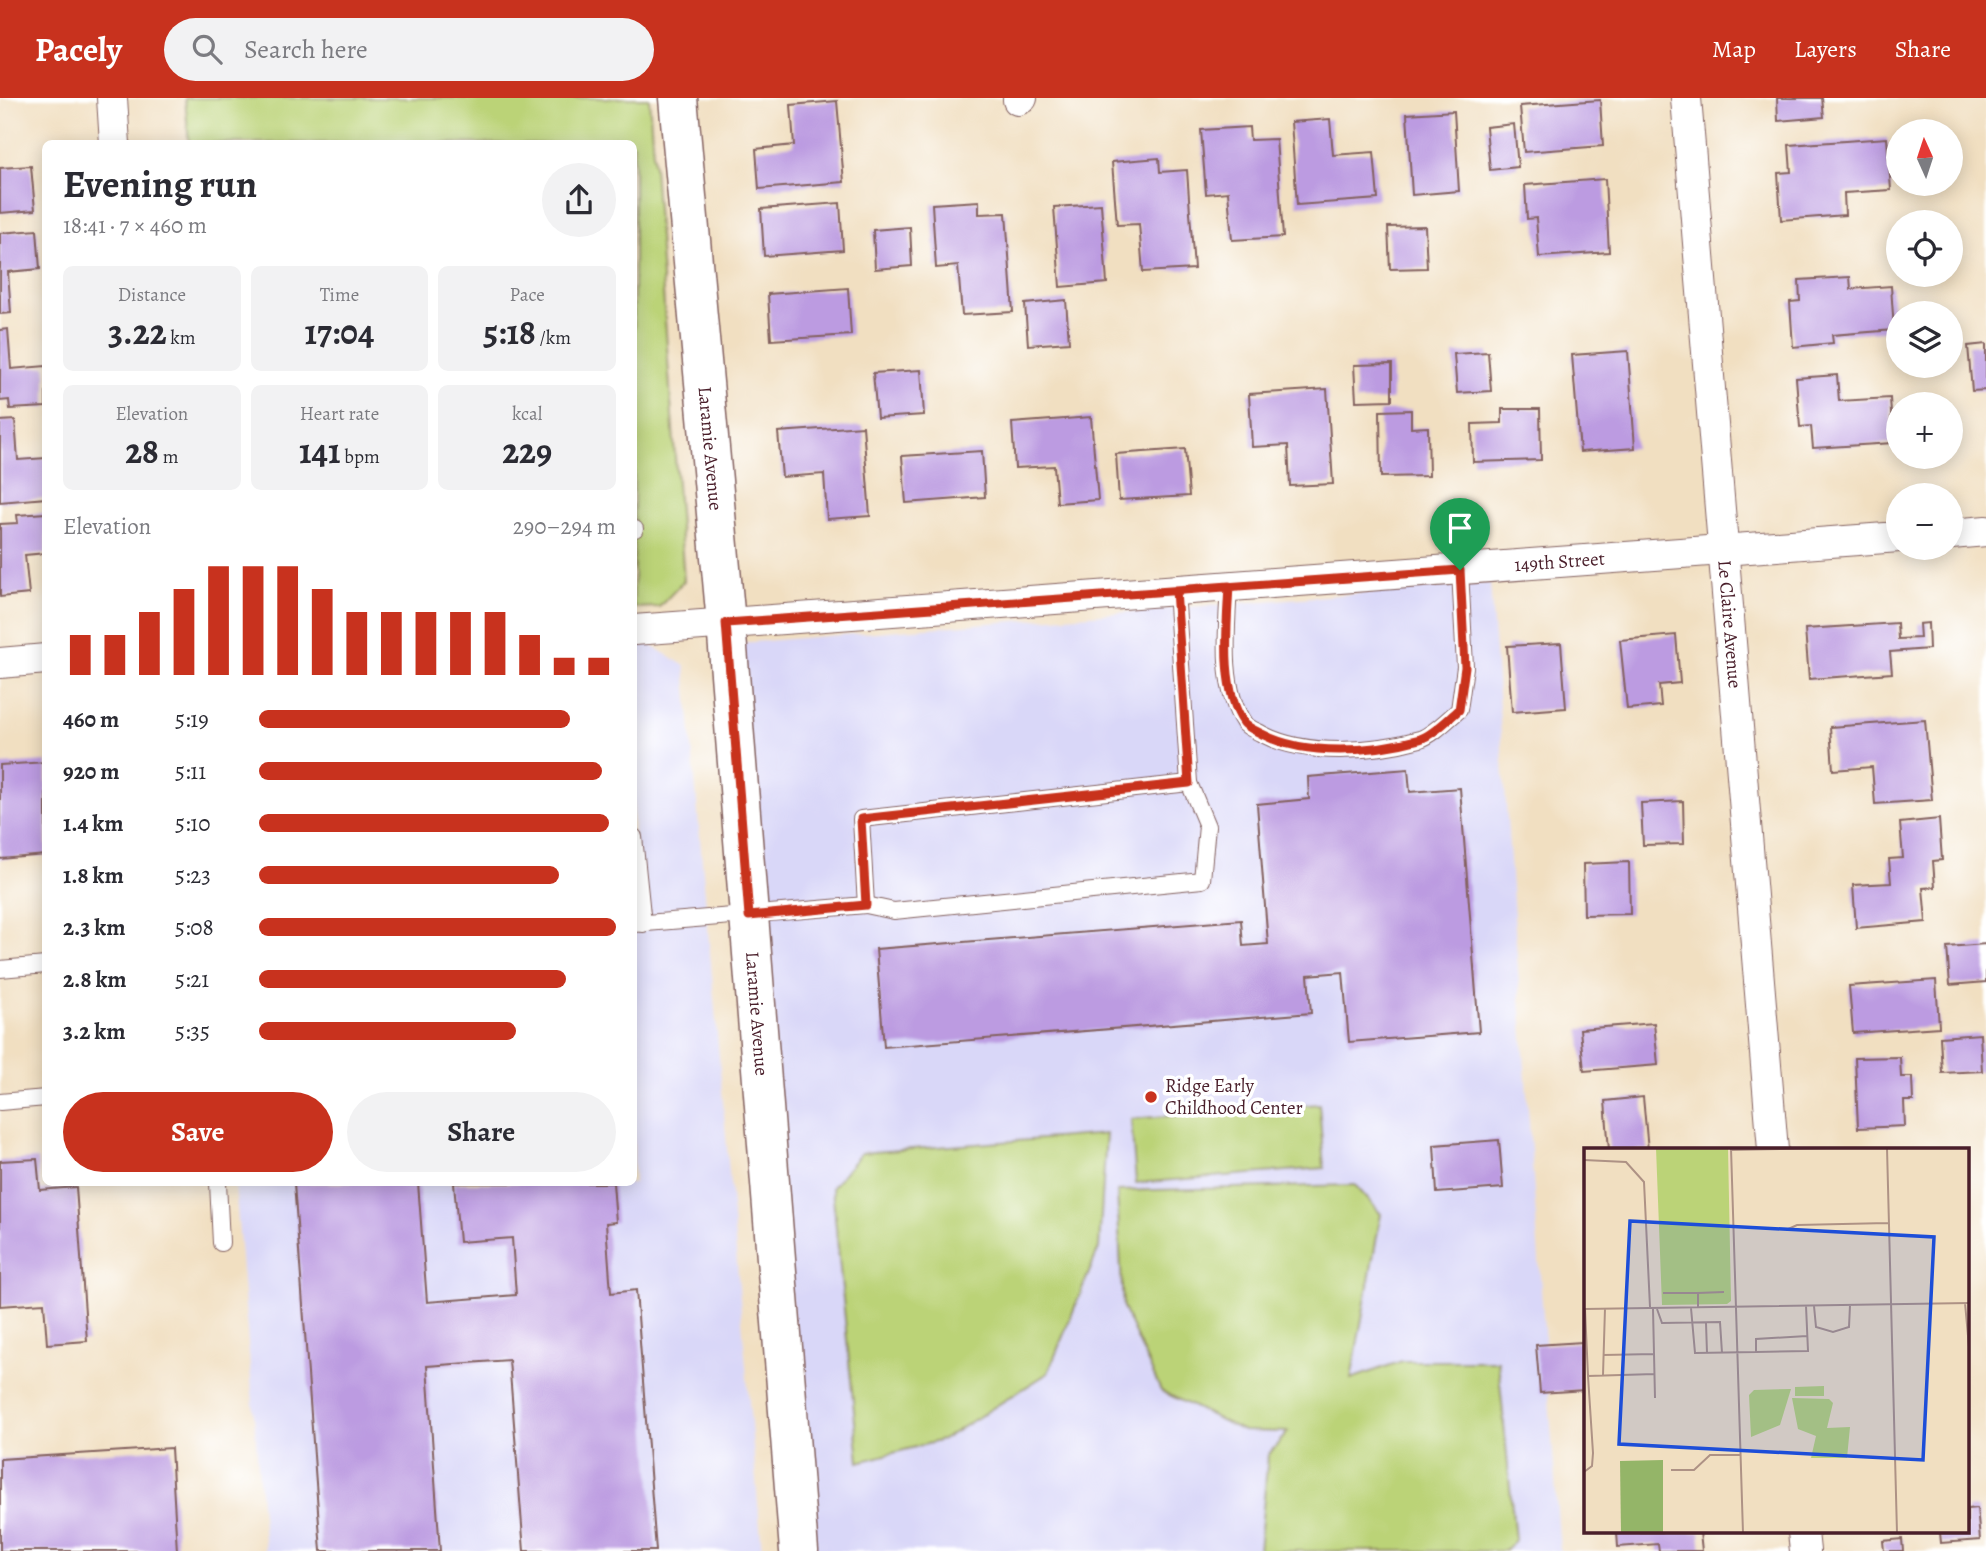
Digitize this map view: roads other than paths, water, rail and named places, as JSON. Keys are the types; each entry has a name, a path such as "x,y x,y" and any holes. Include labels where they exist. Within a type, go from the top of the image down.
{"street":[{"path":"112,98 115,140"},
{"name":"Laramie Avenue","path":"678,98 726,623 799,1551"},
{"name":"Le Claire Avenue","path":"1686,98 1773,1148"},
{"path":"1963,533 1986,531"},
{"name":"149th Street","path":"637,630 1886,538"},
{"path":"0,663 42,659"}],"lane":[{"path":"1229,586 1226,645 1233,697 1245,725 1271,739 1307,750 1360,748 1423,738 1459,710 1465,667 1460,570"},
{"path":"637,902 638,924 866,905 894,911 1202,880 1207,826 1189,783 1176,590"},
{"path":"866,905 861,819 1189,783"},
{"path":"0,969 42,965"},
{"path":"0,1102 42,1098"},
{"path":"218,1186 221,1243"}],"place":[{"name":"Ridge Early Childhood Center","path":"1151,1097"}]}
